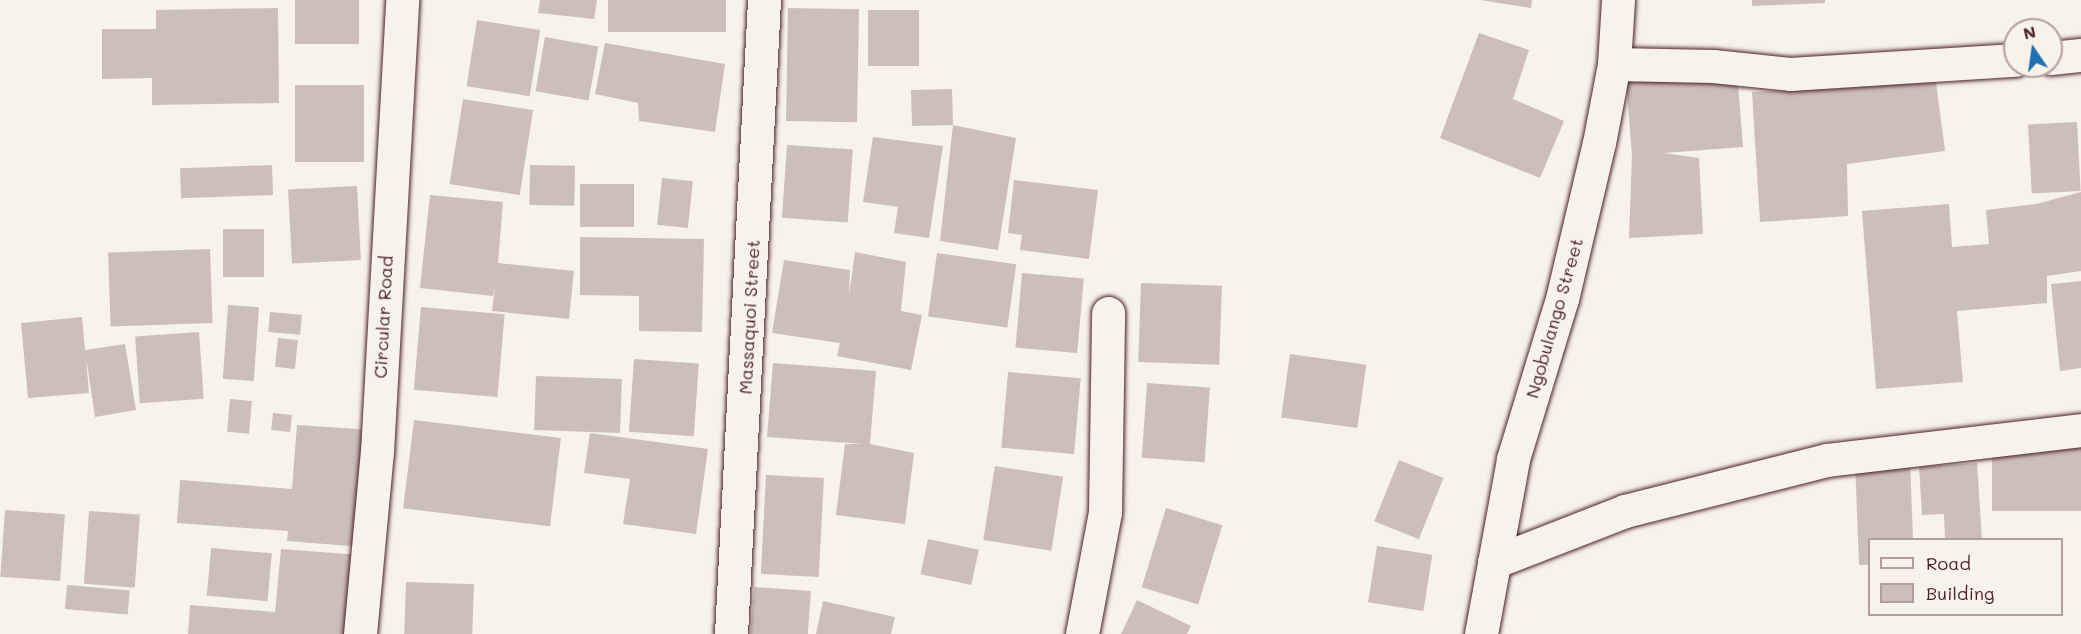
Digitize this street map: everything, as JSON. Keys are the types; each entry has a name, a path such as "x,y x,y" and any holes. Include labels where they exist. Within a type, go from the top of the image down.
{"street":[{"name":"Circular Road","path":"360,634 377,452 402,0"},
{"name":"Massaquoi Street","path":"731,634 764,0"},
{"name":"Ngobulango Street","path":"1481,634 1513,459 1562,299 1614,64 1618,0"},
{"path":"2063,57 2081,55"},
{"path":"1614,64 1713,66 1790,74 2003,61"},
{"path":"1082,634 1105,512 1108,313"},
{"path":"1494,562 1625,511 1827,459 2081,430"}],"building":[{"path":"295,0 359,0 359,44 295,44"},
{"path":"540,0 597,0 594,19 538,13"},
{"path":"608,0 726,0 726,32 608,32"},
{"path":"1480,0 1532,0 1531,8"},
{"path":"1752,0 1825,0 1825,3 1752,6"},
{"path":"278,8 279,103 152,105 152,78 102,79 102,29 156,29 156,10"},
{"path":"788,8 859,9 857,122 786,121"},
{"path":"868,10 919,10 919,66 868,66"},
{"path":"477,20 540,30 530,96 467,86"},
{"path":"1479,33 1529,50 1513,99 1564,121 1540,178 1440,138"},
{"path":"545,37 598,46 589,101 535,91"},
{"path":"605,43 725,64 715,132 639,121 638,103 595,94"},
{"path":"1737,71 1743,147 1664,153 1699,158 1703,234 1629,238 1632,156 1626,80"},
{"path":"1935,75 1945,151 1847,164 1848,216 1760,222 1752,92 1838,88"},
{"path":"295,85 364,85 364,162 295,162"},
{"path":"952,89 953,125 912,126 911,90"},
{"path":"463,99 533,110 520,195 450,184"},
{"path":"2077,122 2081,191 2032,193 2028,125"},
{"path":"953,125 1016,138 998,250 940,241"},
{"path":"873,137 943,146 929,238 894,233 898,207 863,202"},
{"path":"787,145 853,150 848,222 782,218"},
{"path":"272,165 273,195 181,198 180,168"},
{"path":"530,165 575,166 574,206 529,205"},
{"path":"662,178 693,181 688,228 657,225"},
{"path":"1014,180 1098,190 1089,259 1020,250 1022,235 1008,233"},
{"path":"580,184 634,184 634,227 580,227"},
{"path":"357,186 361,260 292,264 288,190"},
{"path":"2081,192 2081,271 2047,276 2047,303 1957,311 1963,382 1876,389 1862,211 1949,204 1952,247 1989,244 1986,210 2036,204"},
{"path":"430,195 503,202 498,263 574,271 569,319 492,311 495,286 493,296 420,288"},
{"path":"223,229 264,229 264,277 223,277"},
{"path":"580,237 704,239 702,332 639,331 639,296 580,295"},
{"path":"210,249 213,323 111,327 108,253"},
{"path":"855,252 906,262 901,311 922,315 911,370 837,356 840,343 772,333 784,260 850,270 849,295"},
{"path":"937,253 1016,264 1007,328 928,316"},
{"path":"1022,273 1084,278 1077,353 1015,348"},
{"path":"2081,281 2081,368 2060,371 2051,284"},
{"path":"1141,283 1222,286 1219,365 1138,362"},
{"path":"228,305 259,307 254,381 223,379"},
{"path":"421,307 505,314 497,397 414,390"},
{"path":"270,312 302,315 300,335 268,332"},
{"path":"82,317 85,350 125,344 136,410 95,417 86,357 89,393 28,398 21,323"},
{"path":"199,332 204,399 140,403 135,336"},
{"path":"278,338 298,340 295,369 275,367"},
{"path":"1290,354 1366,365 1357,428 1281,417"},
{"path":"634,359 699,364 694,436 629,432"},
{"path":"773,363 876,371 870,444 914,453 905,524 836,515 845,444 863,444 767,437"},
{"path":"1008,372 1081,378 1074,454 1001,448"},
{"path":"536,376 622,379 620,433 534,430"},
{"path":"1147,383 1210,387 1205,462 1142,458"},
{"path":"230,399 252,401 249,434 227,432"},
{"path":"273,413 292,415 290,432 271,430"},
{"path":"414,420 561,438 550,526 403,508"},
{"path":"297,425 372,430 363,547 287,541 288,531 177,523 180,480 292,489"},
{"path":"590,433 708,449 696,534 623,524 630,479 584,473"},
{"path":"1992,440 2081,440 2081,511 1992,511"},
{"path":"1910,459 1913,538 1868,538 1868,565 1859,565 1855,461"},
{"path":"1399,460 1444,478 1419,539 1374,521"},
{"path":"1977,463 1982,538 1945,538 1944,514 1922,515 1919,467"},
{"path":"995,466 1063,477 1051,551 983,540"},
{"path":"766,475 824,478 819,577 761,574"},
{"path":"1166,508 1222,525 1198,605 1142,587"},
{"path":"5,510 65,514 60,581 0,577"},
{"path":"89,511 140,515 135,587 84,584"},
{"path":"928,539 979,550 971,585 921,574"},
{"path":"1377,546 1432,555 1423,611 1368,602"},
{"path":"211,548 272,553 268,601 207,596"},
{"path":"281,549 360,555 354,634 188,634 190,605 275,612"},
{"path":"406,582 474,584 472,634 404,634"},
{"path":"67,585 130,590 128,614 65,609"},
{"path":"754,587 811,591 808,634 751,634"},
{"path":"1137,600 1191,626 1187,634 1121,634"},
{"path":"823,601 895,617 891,634 816,634"}]}
